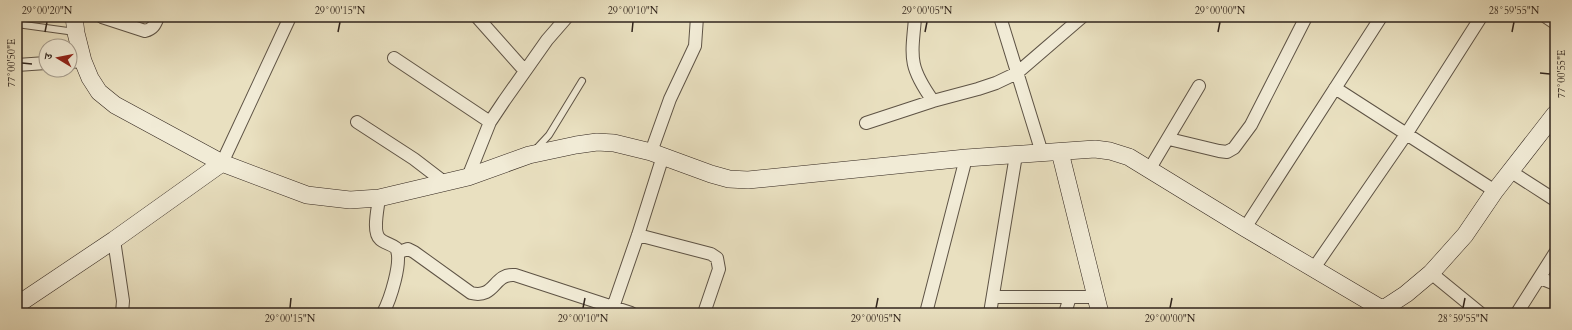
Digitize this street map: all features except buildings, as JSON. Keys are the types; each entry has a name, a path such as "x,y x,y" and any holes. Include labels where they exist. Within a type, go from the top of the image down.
{"street":[{"path":"102,17 145,32 155,26 158,17"},
{"path":"17,305 114,240 222,163 290,17"},
{"path":"477,17 525,71"},
{"path":"468,176 490,122 525,71 567,17"},
{"path":"612,311 638,235 670,99 695,46 697,17"},
{"path":"1000,17 1016,73 1042,153"},
{"path":"866,123 932,101 990,85 1016,73 1082,17"},
{"path":"1169,139 1219,151 1227,152 1234,148 1251,125 1306,17"},
{"path":"1245,228 1381,17"},
{"path":"1314,268 1407,133 1481,17"},
{"path":"1546,17 1555,23"},
{"path":"914,19 911,52 913,62 919,81 932,101"},
{"path":"75,25 75,38"},
{"path":"394,58 490,122"},
{"path":"78,63 99,92 115,105 222,163 307,195 350,200 379,198 468,176 529,156 576,145 597,142 614,143 657,154 729,179 748,180 966,158 1095,149 1110,151 1129,157 1245,228 1314,268 1379,311 1406,294 1431,273 1464,235 1510,171 1555,114"},
{"path":"17,65 38,64"},
{"path":"1149,170 1169,139 1199,86"},
{"path":"1336,88 1495,191"},
{"path":"357,122 414,159 444,182"},
{"path":"994,297 1070,297 1098,305 1060,152"},
{"path":"990,313 994,297 1016,155"},
{"path":"926,313 966,158"},
{"path":"1510,171 1555,200"},
{"path":"379,198 376,231 381,240 396,248 399,252 393,283 383,313"},
{"path":"638,235 711,254 716,258 719,263 719,269 704,313"},
{"path":"114,240 123,301 122,313"},
{"path":"399,252 408,250 414,252 471,293 482,295 508,274 515,275 612,311 631,313"},
{"path":"1517,313 1555,253"},
{"path":"1431,273 1480,313"},
{"path":"1540,278 1555,284"},
{"path":"1065,313 1070,297"}],"lane":[{"path":"17,24 75,25"},
{"path":"529,156 549,134 582,81"}]}
